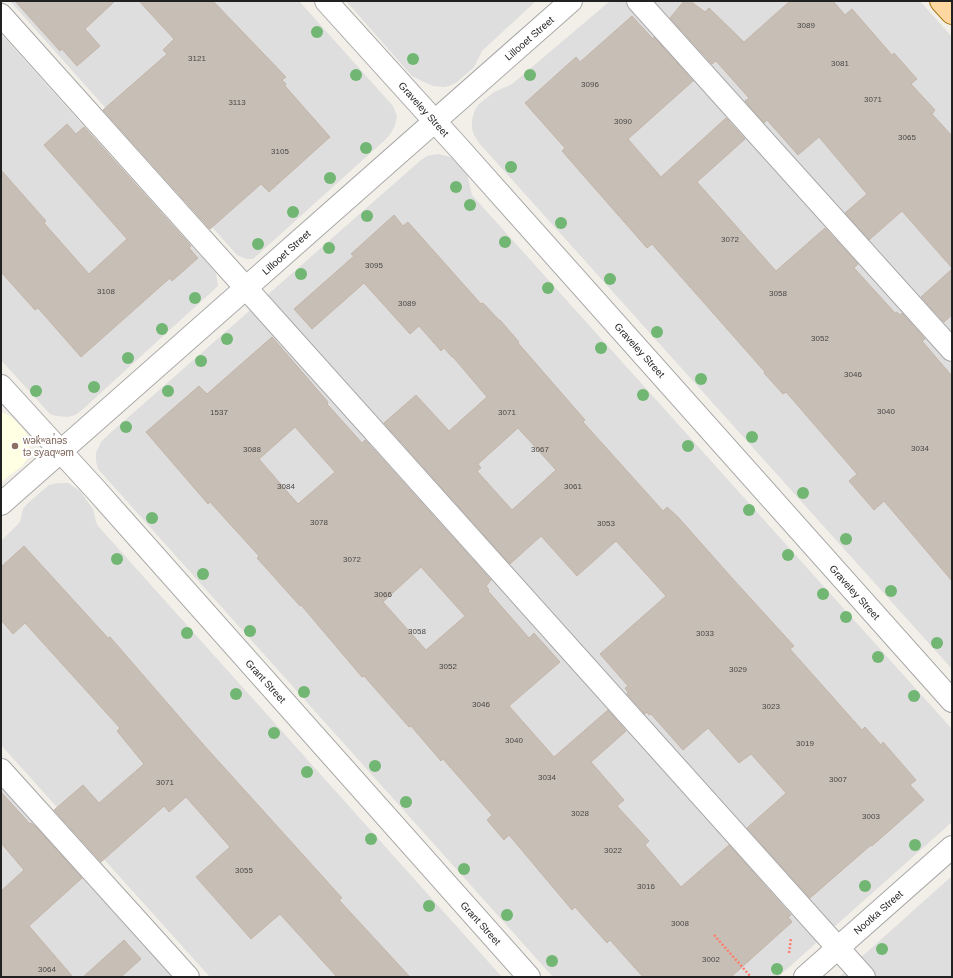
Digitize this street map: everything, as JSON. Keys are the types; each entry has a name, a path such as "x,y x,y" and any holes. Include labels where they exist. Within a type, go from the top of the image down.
{"main road":[{"path":"942,1 952,13"}],"street":[{"name":"Graveley Street","path":"326,1 952,701"},
{"name":"Lillooet Street","path":"1,504 62,452 246,287 571,1"},
{"path":"638,1 952,350"},
{"path":"1,15 864,977"},
{"name":"Grant Street","path":"1,386 62,452 529,977"},
{"path":"1,770 188,977"},
{"name":"Nootka Street","path":"805,977 952,847"}],"path":[{"path":"714,935 751,977"}],"shaded area":[{"path":"10,1 299,1 393,106 397,116 395,125 386,139 253,259 246,259 237,255"},
{"path":"346,1 536,1 482,51 474,67 457,82 444,87 433,86 412,76"},
{"path":"610,1 920,1 952,37 952,669 479,143 474,135 472,120 478,105 494,92 512,84"},
{"path":"1,34 216,273 218,286 83,409 75,415 68,417 50,414 1,360"},
{"path":"438,154 450,157 459,163 467,174 472,195 952,729 952,822 778,977 553,977 98,469 96,453 101,442 108,435 421,160 427,156"},
{"name":"wək̓ʷan̓əs tə syaqʷəm","path":"1,412 12,417 27,434 30,442 27,459 22,466 1,482"},
{"path":"68,483 80,491 93,509 96,522 99,527 502,977 210,977 1,745 1,541 20,522 23,509 28,503 49,485"},
{"path":"1,784 174,977 1,977"},
{"path":"952,876 952,977 839,977"}],"building":[{"path":"15,1 115,1 85,29 100,46 77,66 62,49 60,51"},
{"path":"139,1 213,1 286,77 282,80 286,84 285,86 330,137 269,192 261,184 210,229 103,110 167,54 163,50 174,39"},
{"path":"684,1 690,1 705,12 709,8 744,42 790,1 833,1 845,15 852,9 892,55 894,53 917,79 911,84 935,110 932,114 952,136 952,268 902,211 869,240 845,213 867,194 819,137 798,155 767,120 764,123 745,101 749,98 716,61 712,64 670,18"},
{"path":"632,16 653,39 654,37 693,81 628,139 661,177 726,118 745,139 697,182 776,271 825,228 858,264 854,268 895,313 897,312 900,315 902,313 925,339 922,341 952,376 952,581 884,501 874,510 849,481 857,474 786,392 783,394 764,373 765,372 652,244 647,248 562,151 565,148 525,103 576,57 580,62"},
{"path":"67,124 76,134 84,127 191,246 189,248 198,258 172,281 170,278 81,357 38,308 35,310 1,272 1,170 46,221 44,223 89,274 127,239 44,145"},
{"path":"394,215 403,226 408,222 481,304 483,303 500,320 585,420 583,422 663,511 667,507 678,517 794,646 790,649 862,730 865,727 881,745 883,742 916,780 910,785 924,800 810,898 747,828 786,793 751,754 739,763 708,728 683,750 651,714 649,715 647,712 645,714 627,694 628,692 625,688 628,686 600,654 666,596 616,541 577,576 541,536 510,564 384,423 416,395 449,431 487,397 444,348 441,351 419,326 410,334 364,283 312,329 294,309 354,256 351,254","holes":["518,428 556,470 512,510 477,471 481,468 478,464"]},
{"path":"952,269 952,315 944,322 921,297"},
{"path":"272,337 328,402 327,404 362,443 365,440 491,580 486,586 489,590 488,591 529,638 534,633 560,662 509,706 554,757 608,710 626,731 591,762 624,800 617,806 649,841 645,845 681,887 729,845 791,915 788,917 792,922 731,977 643,977 610,940 607,943 575,907 572,910 509,835 504,840 487,820 492,815 443,759 441,761 411,726 409,727 364,676 362,677 301,605 300,606 257,558 259,556 210,502 208,504 146,432 199,386 207,394","holes":["295,427 335,472 298,504 259,459","421,567 465,616 426,650 383,602"]},
{"path":"24,546 108,638 110,637 202,743 342,898 339,900 410,977 337,977 280,914 251,939 196,877 230,847 186,797 169,812 164,806 101,862 54,810 83,785 99,803 144,764 117,731 120,728 25,623 13,634 1,620 1,567"},
{"path":"1,792 30,824 31,823 36,827 82,878 29,926 73,977 1,977 1,891 24,870 1,843"},
{"path":"124,940 141,959 121,977 83,977"}],"place":[{"name":"wək̓ʷan̓əs tə syaqʷəm","path":"15,446"}]}
